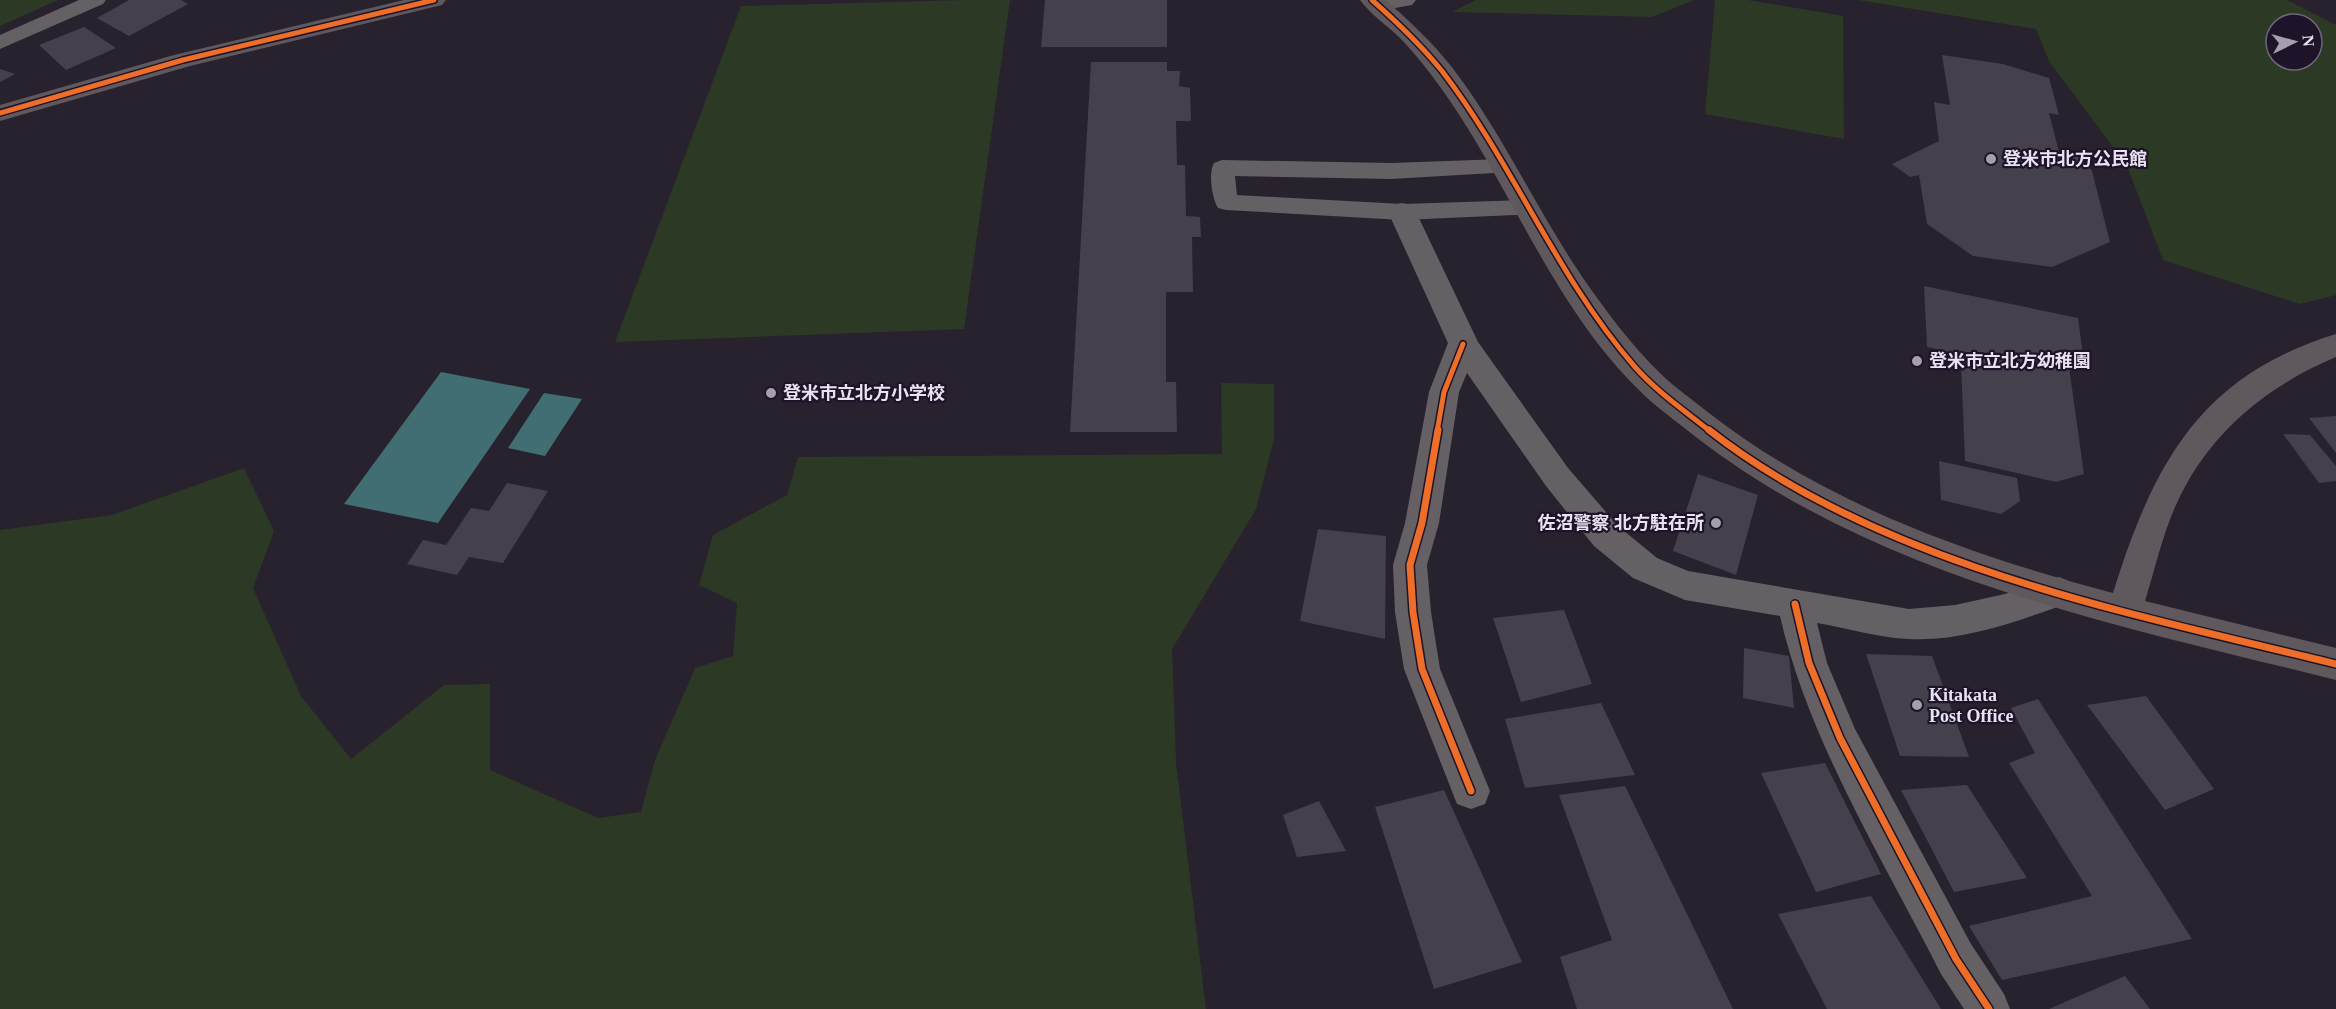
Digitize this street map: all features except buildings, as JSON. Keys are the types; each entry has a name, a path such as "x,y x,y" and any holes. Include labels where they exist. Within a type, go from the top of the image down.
{"street":[{"path":"0,113 183,60 434,0"},
{"path":"1385,1 1454,84 1527,208 1600,323 1655,388 1706,430 1779,478 1896,538 1992,572 2125,610 2336,664"},
{"path":"1402,212 1463,344 1557,477 1606,536 1645,568 1685,585 1909,624 1955,620 2005,609 2059,591"},
{"path":"1463,344 1444,392 1422,523 1410,565 1413,612 1422,669 1471,791"},
{"path":"2125,610 2159,506 2186,453 2222,412 2264,378 2307,356 2336,345"},
{"path":"1795,604 1809,663 1840,738 1956,959 1989,1009"}],"lane":[{"path":"0,43 96,0"},
{"path":"1503,167 1391,171 1222,168 1226,202 1402,212 1527,208"}],"shaded area":[{"path":"0,0 58,0 0,26"},
{"path":"1010,0 964,329 615,342 741,6"},
{"path":"1476,0 1694,0 1652,17 1452,12"},
{"path":"1715,0 1748,0 1843,16 1844,139 1705,114"},
{"path":"1858,0 2287,0 2311,12 2264,12 2264,72 2324,72 2324,19 2336,25 2336,295 2300,304 2163,260 2127,166 2049,61 2036,29"},
{"path":"441,372 530,389 438,523 344,504"},
{"path":"1221,383 1274,384 1274,439 1256,509 1172,649 1176,763 1206,1009 0,1009 0,530 112,515 244,468 274,531 253,588 301,696 351,759 444,685 490,684 490,770 598,818 641,812 655,760 695,668 733,656 737,603 699,585 713,535 787,495 798,457 1222,454"},
{"path":"544,393 582,399 545,456 508,448"}],"cycle path":[{"path":"0,113 183,60 434,0"},
{"path":"1372,0 1409,34 1442,71 1470,112 1573,284 1622,350 1658,390 1731,448 1810,495 1892,535 1979,568 2157,620 2336,664"},
{"path":"1463,344 1444,392 1422,523 1410,565 1413,612 1422,669 1471,791"},
{"path":"1795,604 1809,663 1840,738 1956,959 1989,1009"}],"place":[{"name":"登米市北方公民館","path":"1991,159"},
{"name":"登米市立北方幼稚園","path":"1917,361"},
{"name":"登米市立北方小学校","path":"771,393"},
{"name":"佐沼警察 北方駐在所","path":"1716,523"},
{"name":"Kitakata Post Office","path":"1917,705"}]}
